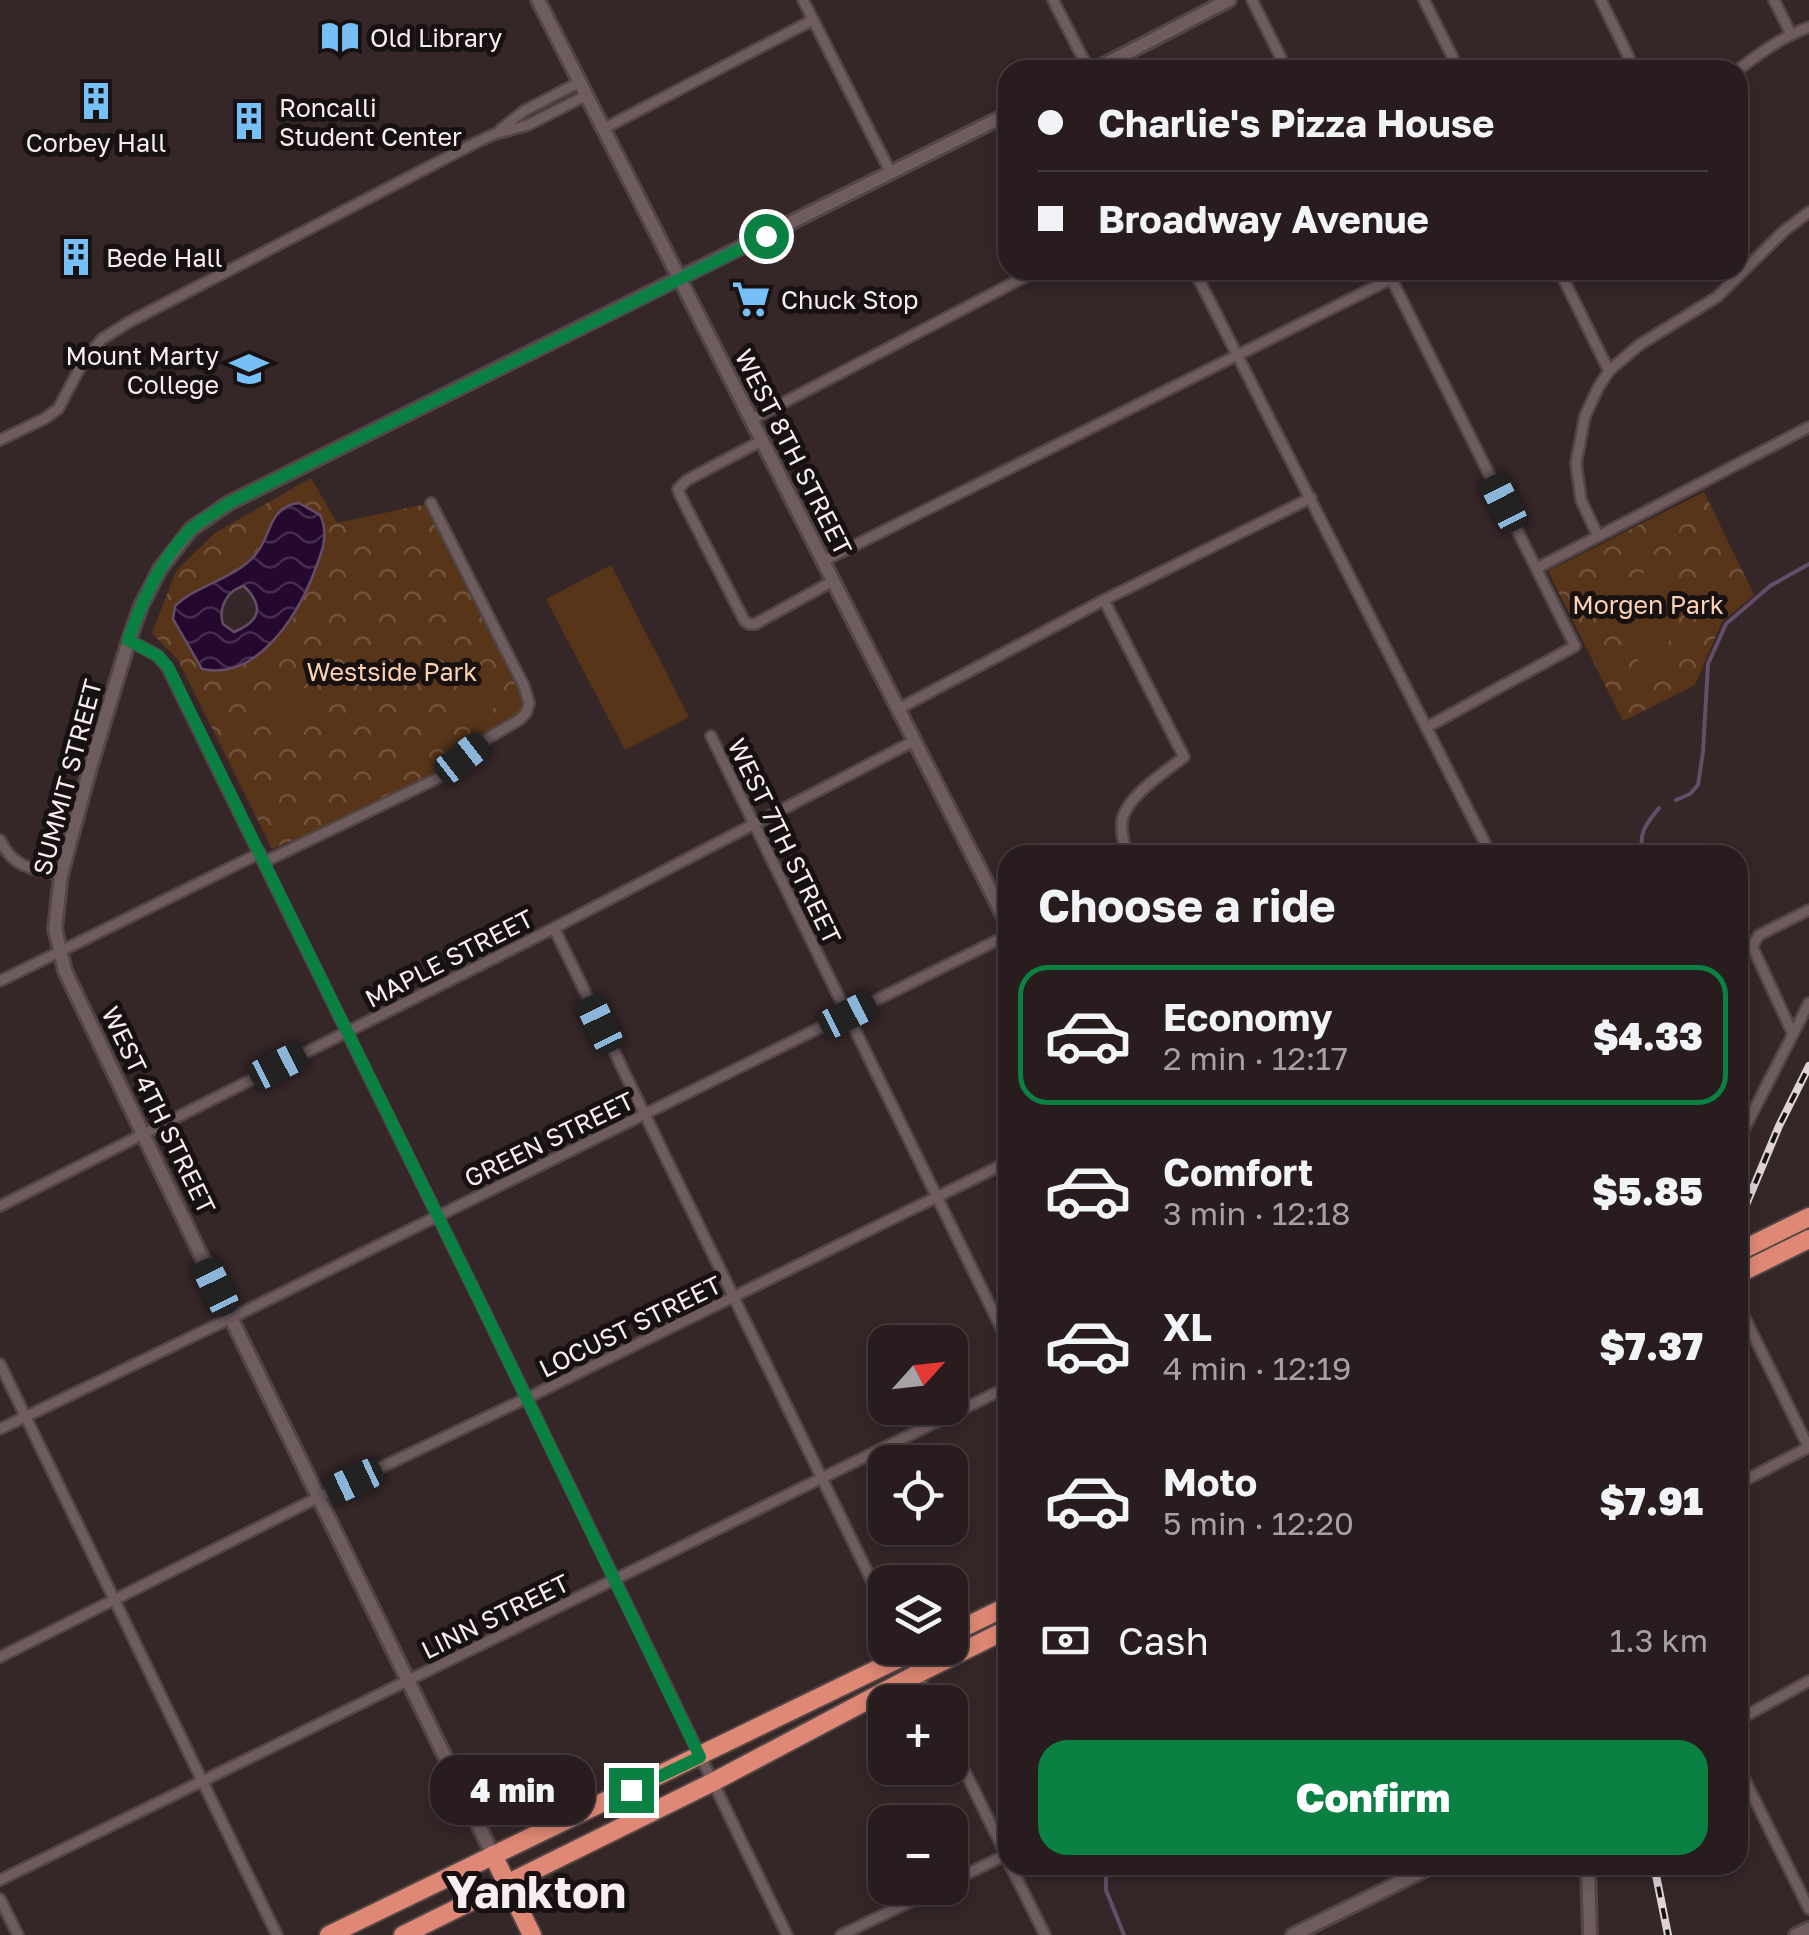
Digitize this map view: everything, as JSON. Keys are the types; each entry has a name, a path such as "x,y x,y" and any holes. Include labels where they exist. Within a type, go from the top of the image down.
{"highway":[{"path":"1748,1247 1809,1217"},
{"path":"1748,1269 1809,1238"},
{"path":"968,1625 998,1611"},
{"path":"403,1935 713,1782 998,1634"},
{"path":"330,1935 881,1665"},
{"name":"WEST 4TH STREET","path":"493,1855 532,1935"}],"main road":[{"name":"WEST 8TH STREET","path":"538,0 998,906"},
{"path":"1111,60 1229,0"},
{"name":"SUMMIT STREET","path":"59,952 56,929 61,876 128,640 160,569 191,530 229,503 998,119"},
{"name":"WEST 4TH STREET","path":"59,952 142,1134 493,1855"},
{"path":"1293,1935 1416,1875"},
{"path":"1588,1875 1590,1935"},
{"path":"1796,1935 1809,1929"}],"street":[{"path":"802,0 891,173"},
{"path":"1053,0 1086,60"},
{"path":"1252,0 1282,60"},
{"path":"1424,0 1454,60"},
{"path":"1601,0 1631,60"},
{"path":"1774,0 1791,34"},
{"path":"603,128 813,20"},
{"path":"1748,63 1791,34 1809,27"},
{"path":"495,134 528,125 584,88"},
{"path":"0,440 58,409 82,362 102,339 129,322 495,134 524,111 584,88"},
{"path":"1748,267 1809,212"},
{"path":"752,419 1019,280"},
{"path":"1199,280 1486,845"},
{"path":"823,562 1378,280"},
{"path":"1392,280 1574,646 1427,727"},
{"path":"1564,280 1609,372"},
{"path":"1598,536 1581,500 1576,462 1588,408 1609,372 1639,344 1717,298 1735,280"},
{"path":"1537,568 1809,427"},
{"path":"763,440 687,480 678,489 744,620 750,624 833,581"},
{"path":"898,710 1104,600 1311,498"},
{"path":"0,981 436,779 488,738 520,720 529,703 524,686 431,504"},
{"path":"1104,600 1184,757 1136,795 1122,817 1125,845"},
{"path":"128,640 158,656 168,667 787,1935"},
{"name":"WEST 7TH STREET","path":"711,736 998,1322"},
{"name":"MAPLE STREET","path":"0,1206 554,928 914,741"},
{"path":"0,840 18,864 61,876"},
{"path":"1792,1032 1752,946 1759,935 1809,910"},
{"path":"554,928 868,1573"},
{"name":"GREEN STREET","path":"0,1429 998,940"},
{"path":"1748,1121 1809,1002"},
{"name":"LOCUST STREET","path":"0,1657 319,1497 998,1167"},
{"path":"1748,1324 1809,1448 1748,1479"},
{"path":"0,1364 278,1935"},
{"name":"LINN STREET","path":"0,1880 998,1391"},
{"path":"915,1665 922,1685"},
{"path":"1748,1715 1809,1681"},
{"path":"968,1777 998,1838"},
{"path":"1748,1786 1809,1909"},
{"path":"968,1875 998,1862"},
{"path":"1016,1875 1044,1935"},
{"path":"0,1900 18,1935"},
{"path":"841,1935 903,1905"}],"green space":[{"name":"Westside Park","path":"311,478 337,523 431,503 529,703 519,720 436,779 272,849 178,660 152,633 176,571 215,533","holes":["299,503 320,515 325,529 322,552 294,617 274,640 242,665 182,600 252,558 268,534"]},
{"name":"Morgen Park","path":"1704,492 1754,595 1722,622 1695,685 1623,721 1548,571"},
{"path":"1662,563 1670,597 1671,632 1663,657 1646,672 1601,603 1604,594"},
{"path":"611,565 689,717 625,750 546,599"},
{"path":"490,665 498,681 464,698 456,682"},
{"path":"309,686 322,707 290,727 276,706"},
{"path":"500,686 508,701 474,718 466,703"}],"water":[{"path":"299,503 320,515 323,522 323,545 306,592 285,627 256,656 222,670 202,669 173,619 175,606 247,563 261,546 276,515","holes":["244,586 255,600 257,612 250,623 234,632 223,624 222,612 225,600"]}],"waterway":[{"path":"1676,800 1698,785 1708,664 1726,624 1770,586 1809,564"},
{"path":"1642,845 1647,824 1659,808"},
{"path":"1106,1875 1106,1890 1124,1935"}],"railway":[{"path":"1748,1200 1809,1066"},
{"path":"1656,1875 1668,1935"}],"place":[{"name":"Old Library","path":"340,37"},
{"name":"Corbey Hall","path":"96,101"},
{"name":"Roncalli Student Center","path":"249,121"},
{"name":"Bede Hall","path":"76,257"},
{"name":"Chuck Stop","path":"751,299"},
{"name":"Mount Marty College","path":"249,369"}],"district":[{"name":"Yankton","path":"536,1891"}],"route":[{"path":"631,1790 700,1757 168,667 158,656 128,640 160,569 191,530 229,503 766,236"}]}
